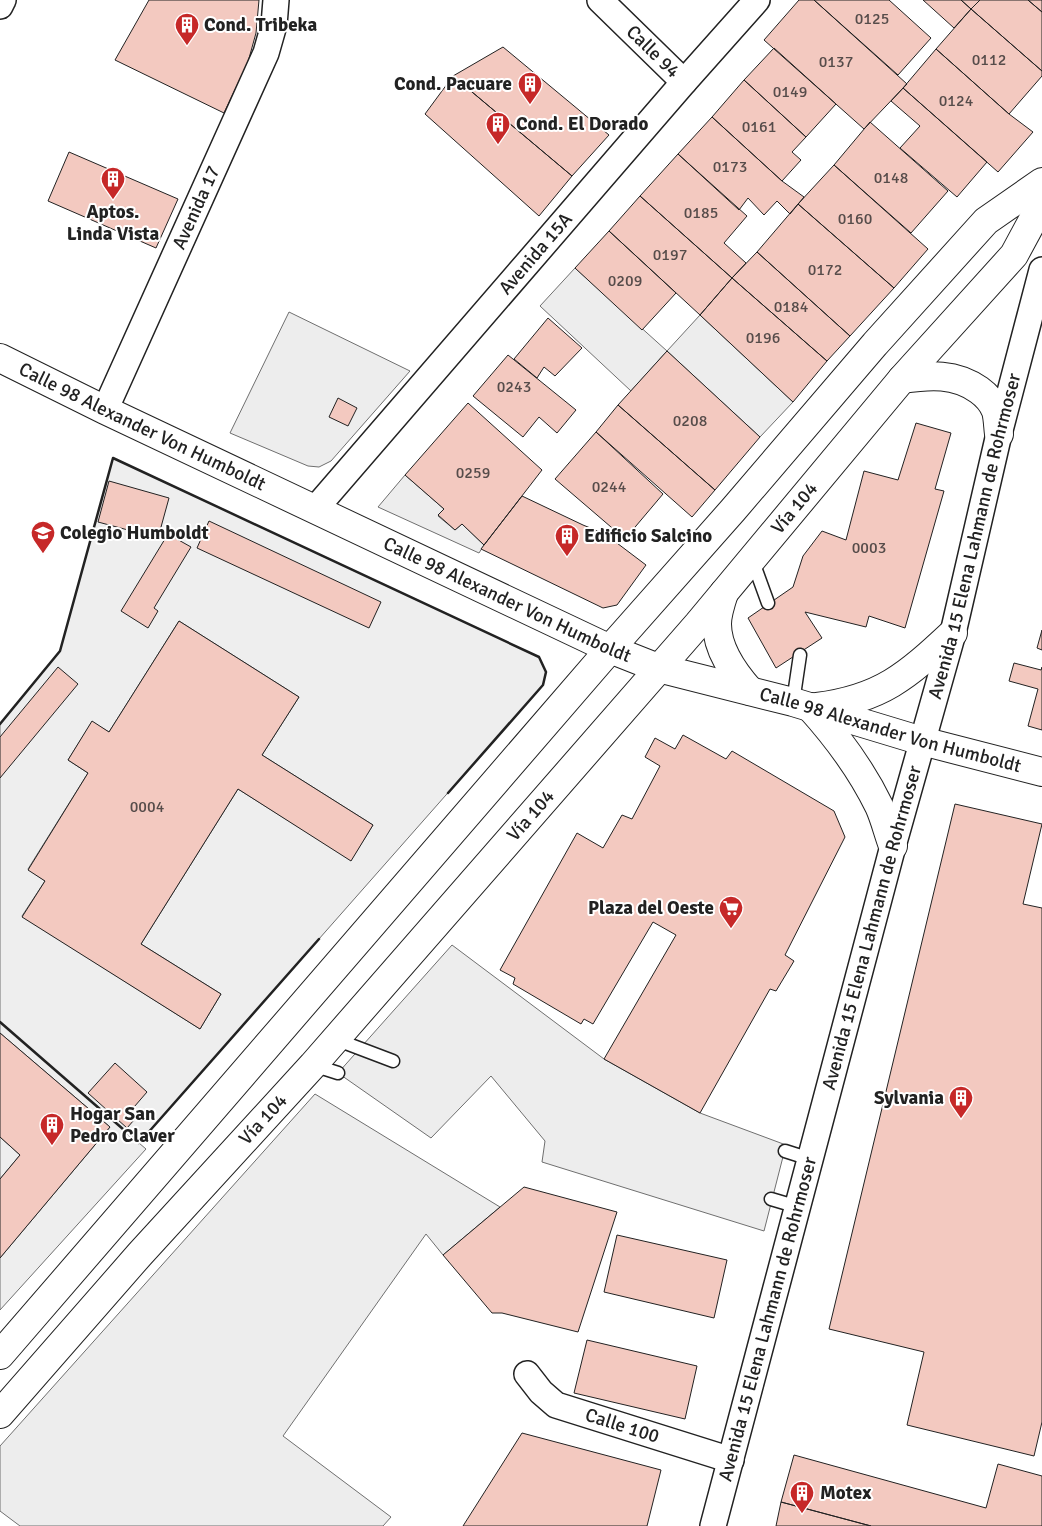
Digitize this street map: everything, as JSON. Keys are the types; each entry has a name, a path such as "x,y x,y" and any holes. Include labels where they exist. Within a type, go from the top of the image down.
{"main road":[{"path":"0,1355 875,344 986,221 1042,182"},
{"name":"Vía 104","path":"0,1414 140,1254 313,1065 752,559 902,379 1014,255 1042,202"},
{"name":"Calle 98 Alexander Von Humboldt","path":"0,358 105,410 316,508 610,649 658,668 802,705 1042,772"},
{"path":"902,379 948,376 969,383 987,396 996,410 999,434"},
{"path":"724,591 717,625 722,649 733,672 750,691"},
{"path":"802,705 843,704 874,694 902,678 953,633"},
{"path":"802,705 838,738 861,772 880,808 893,846"}],"street":[{"path":"0,6 3,0"},
{"name":"Avenida 17","path":"105,410 266,53 274,25 276,0"},
{"name":"Calle 94","path":"600,0 684,82"},
{"name":"Avenida 15A","path":"316,508 757,0"},
{"name":"Avenida 15 Elena Lahmann de Rohrmoser","path":"713,1526 893,846 953,633 999,434 1042,270"},
{"name":"Calle 100","path":"528,1374 541,1392 556,1405 731,1460"}],"lane":[{"path":"752,559 768,603"},
{"path":"800,655 802,705"},
{"path":"335,1039 393,1061"},
{"path":"313,1065 338,1074"},
{"path":"785,1151 810,1158"},
{"path":"770,1199 798,1207"}],"shaded area":[{"path":"575,268 667,351 631,391 540,306"},
{"path":"289,312 410,371 331,461 319,467 308,466 230,433"},
{"path":"700,315 793,402 760,437 667,351"},
{"path":"113,458 539,657 546,672 543,685 139,1143 146,1149 0,1310 0,1258 110,1127 0,1033 0,724 60,651","holes":["179,621 299,697 262,755 373,825 351,860 238,789 141,944 221,994 200,1029 22,916 45,881 28,869 88,773 68,760 92,722 109,732"]},
{"path":"405,475 444,509 438,516 455,530 462,524 484,545 479,553 378,507"},
{"path":"452,945 604,1059 700,1113 786,1145 764,1231 542,1162 545,1141 491,1076 431,1138 338,1073"},
{"path":"315,1094 500,1207 443,1255 426,1234 283,1436 391,1517 383,1526 20,1526 0,1511 0,1446"},
{"path":"0,1137 20,1155 0,1179"}],"building":[{"name":"Cond. Tribeka","path":"149,0 259,0 256,33 248,62 224,113 115,60"},
{"path":"799,0 814,0 907,84 864,129 764,40"},
{"path":"814,0 889,0 931,38 898,75"},
{"path":"923,0 961,0 971,9 954,28"},
{"path":"961,0 980,0 971,9"},
{"path":"980,0 1028,0 1042,12 1042,71 971,9"},
{"path":"1028,0 1042,0 1042,12"},
{"path":"971,9 1042,71 1042,76 1009,114 936,49"},
{"name":"Cond. Pacuare","path":"503,47 609,135 572,176 453,76"},
{"path":"774,48 836,104 806,137 744,80"},
{"path":"936,49 1009,114 1033,132 998,172 903,88"},
{"name":"Cond. El Dorado","path":"453,76 572,176 539,216 425,114"},
{"path":"744,80 806,137 792,152 801,160 782,181 712,117"},
{"path":"903,88 987,162 957,197 900,148 920,126 891,101"},
{"path":"712,117 782,181 804,197 790,214 777,201 764,215 748,198 739,210 678,154"},
{"path":"870,122 948,191 911,233 834,165"},
{"name":"Aptos. Linda Vista","path":"69,152 178,199 156,248 48,201"},
{"path":"678,154 747,216 724,243 746,263 732,278 640,196"},
{"path":"834,165 928,249 894,288 798,204"},
{"path":"640,196 732,278 700,315 609,231"},
{"path":"798,204 894,288 850,336 757,252"},
{"path":"609,231 676,293 642,330 575,268"},
{"path":"757,252 850,336 827,361 732,278"},
{"path":"732,278 827,361 793,402 700,315"},
{"path":"548,318 582,348 555,376 544,367 537,378 514,359"},
{"path":"667,351 760,437 715,490 618,405"},
{"path":"508,355 576,410 557,433 539,417 523,437 473,396"},
{"path":"338,398 357,408 348,426 329,417"},
{"path":"468,403 542,470 484,545 462,524 455,530 438,515 444,509 405,475"},
{"path":"618,405 715,490 692,517 596,432"},
{"path":"916,423 951,433 935,489 944,491 905,628 869,616 866,627 805,612 822,638 776,668 748,618 793,587 803,556 822,531 846,540 864,471 898,480"},
{"path":"596,432 663,494 625,539 555,479"},
{"path":"109,481 169,498 158,538 98,522"},
{"name":"Edificio Salcino","path":"522,496 605,534 646,565 617,605 603,608 481,549"},
{"path":"209,521 381,602 369,628 197,548"},
{"path":"168,534 191,547 154,608 158,611 148,628 121,611"},
{"path":"179,621 299,697 262,755 373,825 351,861 238,789 141,944 221,994 200,1029 22,917 45,881 28,870 88,773 68,760 92,721 109,732"},
{"path":"1042,630 1042,650 1037,648"},
{"path":"1014,663 1041,670 1042,667 1042,730 1028,726 1038,689 1009,681"},
{"path":"58,667 78,684 0,778 0,737"},
{"name":"Plaza del Oeste","path":"683,735 726,759 732,751 834,811 845,837 785,955 794,961 776,991 770,989 700,1113 604,1059 676,935 653,922 593,1024 584,1019 581,1024 513,984 515,978 500,970 577,833 603,848 622,815 632,819 660,766 645,757 655,738 675,749"},
{"name":"Sylvania","path":"955,804 1042,824 1023,904 1042,908 1042,1422 1034,1456 907,1425 924,1352 829,1329"},
{"name":"Hogar San Pedro Claver","path":"0,1033 110,1127 0,1258 0,1179 20,1155 0,1137"},
{"path":"115,1063 147,1092 128,1114 134,1120 127,1128 88,1093"},
{"path":"524,1187 617,1212 578,1332 502,1313 492,1313 443,1255"},
{"path":"617,1235 727,1260 714,1318 604,1292"},
{"path":"587,1340 697,1366 685,1419 574,1393"},
{"path":"522,1433 661,1470 647,1526 463,1526"},
{"path":"794,1455 986,1508 998,1464 1042,1476 1042,1526 871,1526 781,1502"},
{"name":"Motex","path":"781,1502 871,1526 776,1526"}],"wall":[{"path":"0,724 60,651 113,458 539,657 546,672 543,685 448,793"},
{"path":"0,1022 139,1143 319,939"}],"place":[{"name":"Cond. Tribeka","path":"187,46"},
{"name":"Cond. Pacuare","path":"530,105"},
{"name":"Cond. El Dorado","path":"498,145"},
{"name":"Aptos. Linda Vista","path":"113,200"},
{"name":"Colegio Humboldt","path":"43,554"},
{"name":"Edificio Salcino","path":"567,557"},
{"name":"Plaza del Oeste","path":"731,929"},
{"name":"Sylvania","path":"961,1119"},
{"name":"Hogar San Pedro Claver","path":"52,1146"},
{"name":"Motex","path":"802,1514"}]}
